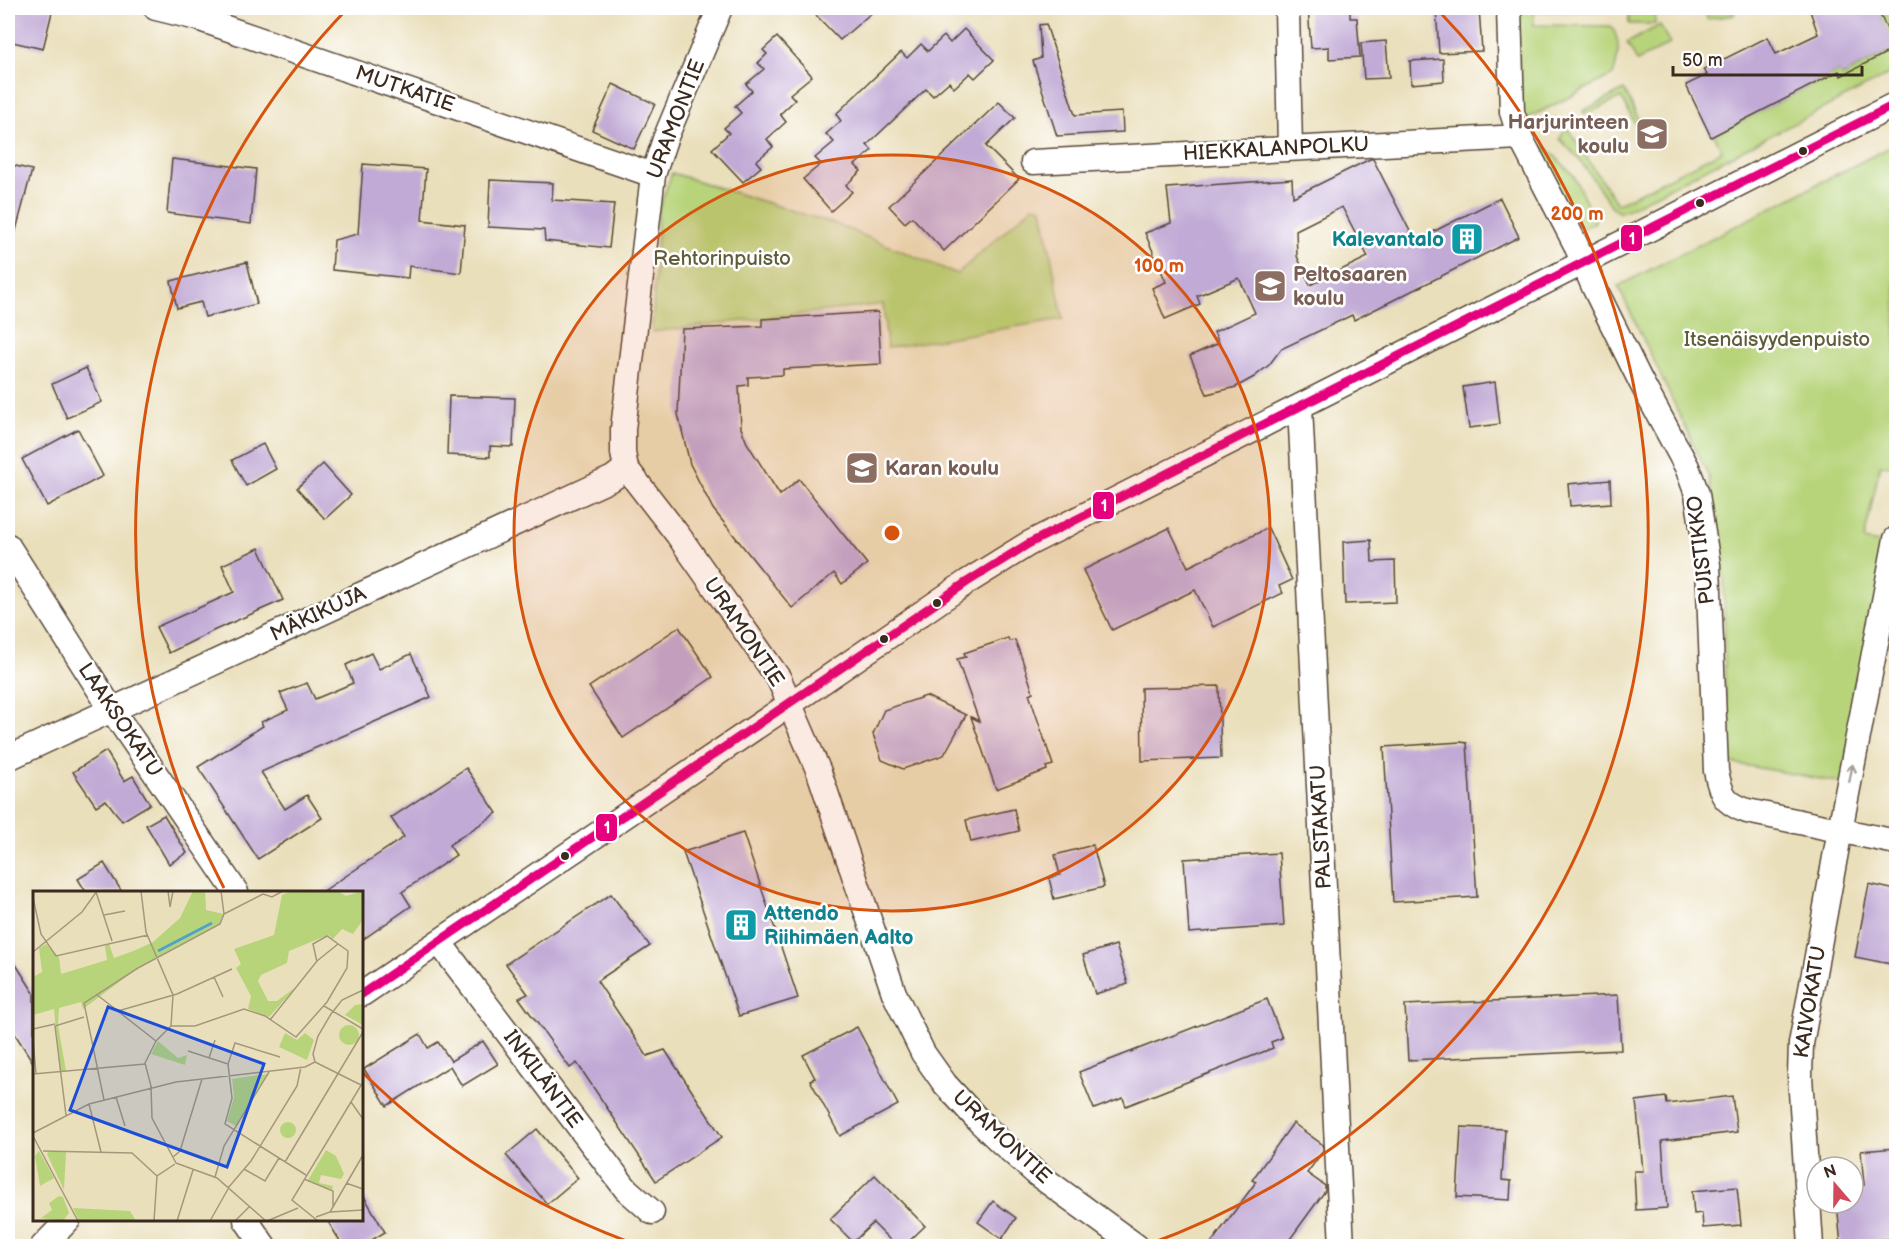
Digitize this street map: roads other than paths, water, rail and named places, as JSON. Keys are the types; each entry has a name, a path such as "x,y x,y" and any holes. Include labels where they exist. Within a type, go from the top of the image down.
{"street":[{"name":"MUTKATIE","path":"156,8 197,18 653,175"},
{"name":"URAMONTIE","path":"720,8 665,139 653,175 622,429 626,468 678,536 779,679 819,772 894,993 923,1053 945,1084 995,1137 1037,1174 1136,1246"},
{"path":"1287,8 1290,148"},
{"name":"PUISTIKKO","path":"1509,8 1512,112 1520,137 1640,380 1687,467 1697,494 1708,565 1716,771 1723,797 1734,806 1747,812 1840,830"},
{"path":"363,993 967,582 1028,544 1896,104"},
{"name":"HIEKKALANPOLKU","path":"1033,162 1520,137"},
{"name":"PALSTAKATU","path":"1300,407 1342,1246"},
{"name":"MÄKIKUJA","path":"8,758 613,478 626,468"},
{"path":"1896,539 1840,830 1896,842"},
{"name":"LAAKSOKATU","path":"8,546 112,710 235,891"},
{"name":"KAIVOKATU","path":"1811,1246 1800,1076 1801,1044 1840,830"},
{"name":"INKILÄNTIE","path":"439,942 626,1189 652,1212"},
{"path":"43,1246 67,1221"},
{"path":"247,1221 264,1246"}],"place":[{"name":"Harjurinteen koulu","path":"1652,134"},
{"name":"Kalevantalo","path":"1467,239"},
{"name":"Peltosaaren koulu","path":"1270,286"},
{"name":"Karan koulu","path":"862,468"},
{"name":"Attendo Riihimäen Aalto","path":"741,925"}],"park label":[{"name":"Rehtorinpuisto","path":"722,258"},
{"name":"Itsenäisyydenpuisto","path":"1777,339"}]}
